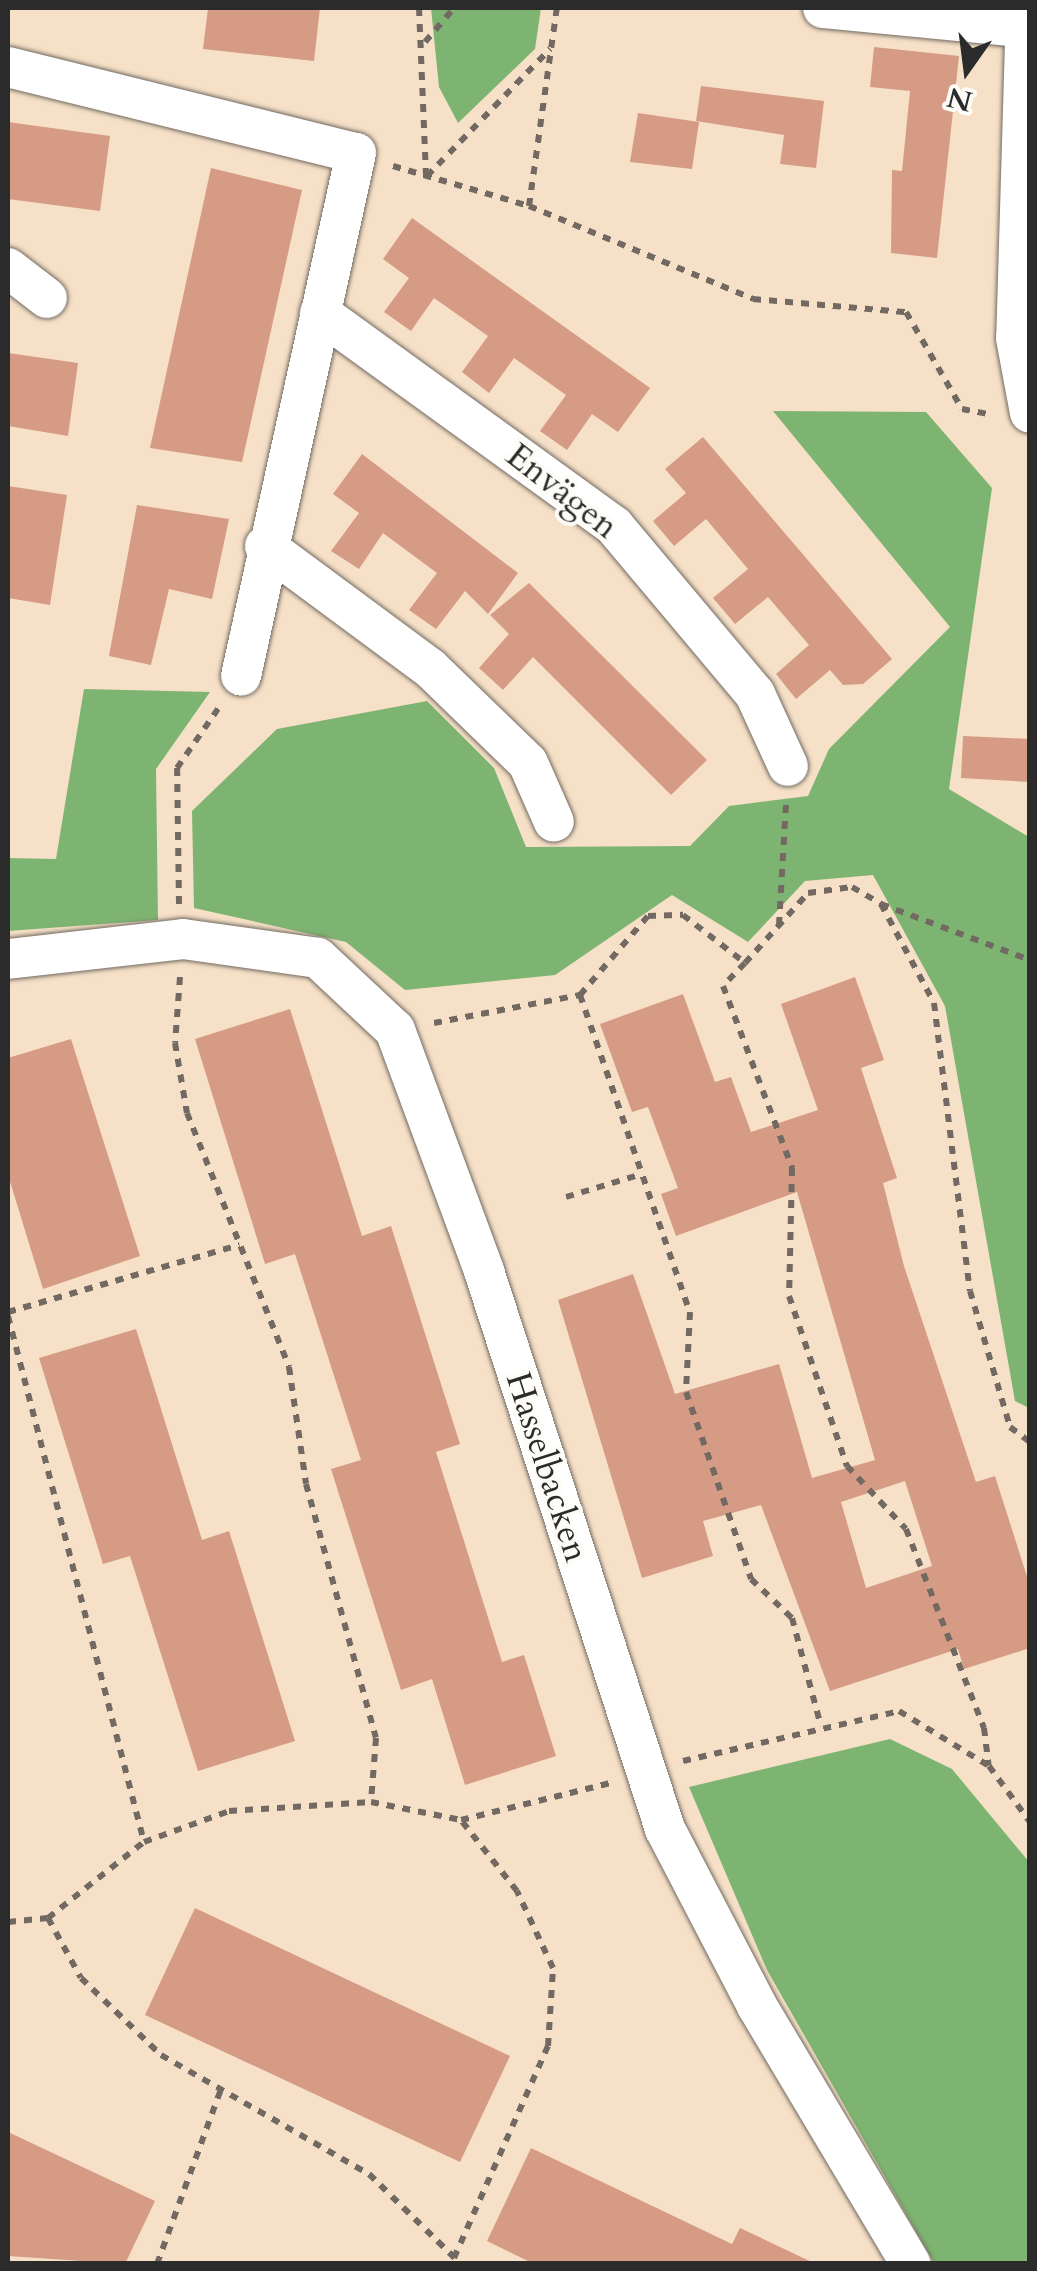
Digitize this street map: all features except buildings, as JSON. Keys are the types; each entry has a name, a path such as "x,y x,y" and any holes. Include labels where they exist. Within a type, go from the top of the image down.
{"street":[{"path":"823,8 1026,21 1016,338 1029,413"},
{"path":"8,66 356,153 266,546 241,676"},
{"path":"8,268 47,298"},
{"name":"Envägen","path":"320,313 614,526 755,694 788,766"},
{"path":"266,546 430,668 528,763 554,822"},
{"name":"Hasselbacken","path":"8,959 182,938 318,958 395,1030 484,1271 664,1829 757,2006 911,2264"}],"path":[{"path":"419,8 424,43 426,177"},
{"path":"424,43 454,8"},
{"path":"529,206 557,8"},
{"path":"426,177 552,47"},
{"path":"356,153 529,206 753,299 906,312 962,409 1029,413"},
{"path":"241,676 177,768 171,823 182,938 175,1043 187,1113 289,1367 306,1484 376,1738 372,1802"},
{"path":"779,925 788,766"},
{"path":"989,1766 984,1728 906,1530 847,1466 790,1296 792,1168 723,986 808,894 852,887 882,904 1030,960"},
{"path":"882,904 934,1003 970,1291 1010,1427 1030,1442"},
{"path":"395,1030 580,994 648,916 683,915 745,964"},
{"path":"580,994 690,1312 686,1392 751,1578 792,1618 821,1726"},
{"path":"566,1198 642,1174"},
{"path":"144,1842 8,1314 239,1245"},
{"path":"683,1760 899,1711 989,1766 1030,1822"},
{"path":"8,1922 48,1918 144,1842 229,1811 372,1802 461,1820 611,1782"},
{"path":"48,1918 81,1978 161,2055 369,2174 458,2261 548,2046 553,1968 517,1891 461,1820"},
{"path":"157,2264 221,2090"}],"green space":[{"path":"431,8 541,8 535,49 458,123 439,87"},
{"path":"773,411 926,412 992,488 949,789 1029,837 1029,1408 1015,1401 945,1006 873,875 805,881 748,942 672,895 555,975 405,990 346,942 194,908 192,811 277,729 427,701 494,768 526,847 690,846 729,806 808,796 829,749 950,627"},
{"path":"84,689 210,692 156,769 158,920 8,931 8,858 56,859"},
{"path":"890,1739 952,1769 1029,1862 1029,2263 934,2263 767,1970 689,1787"}]}
